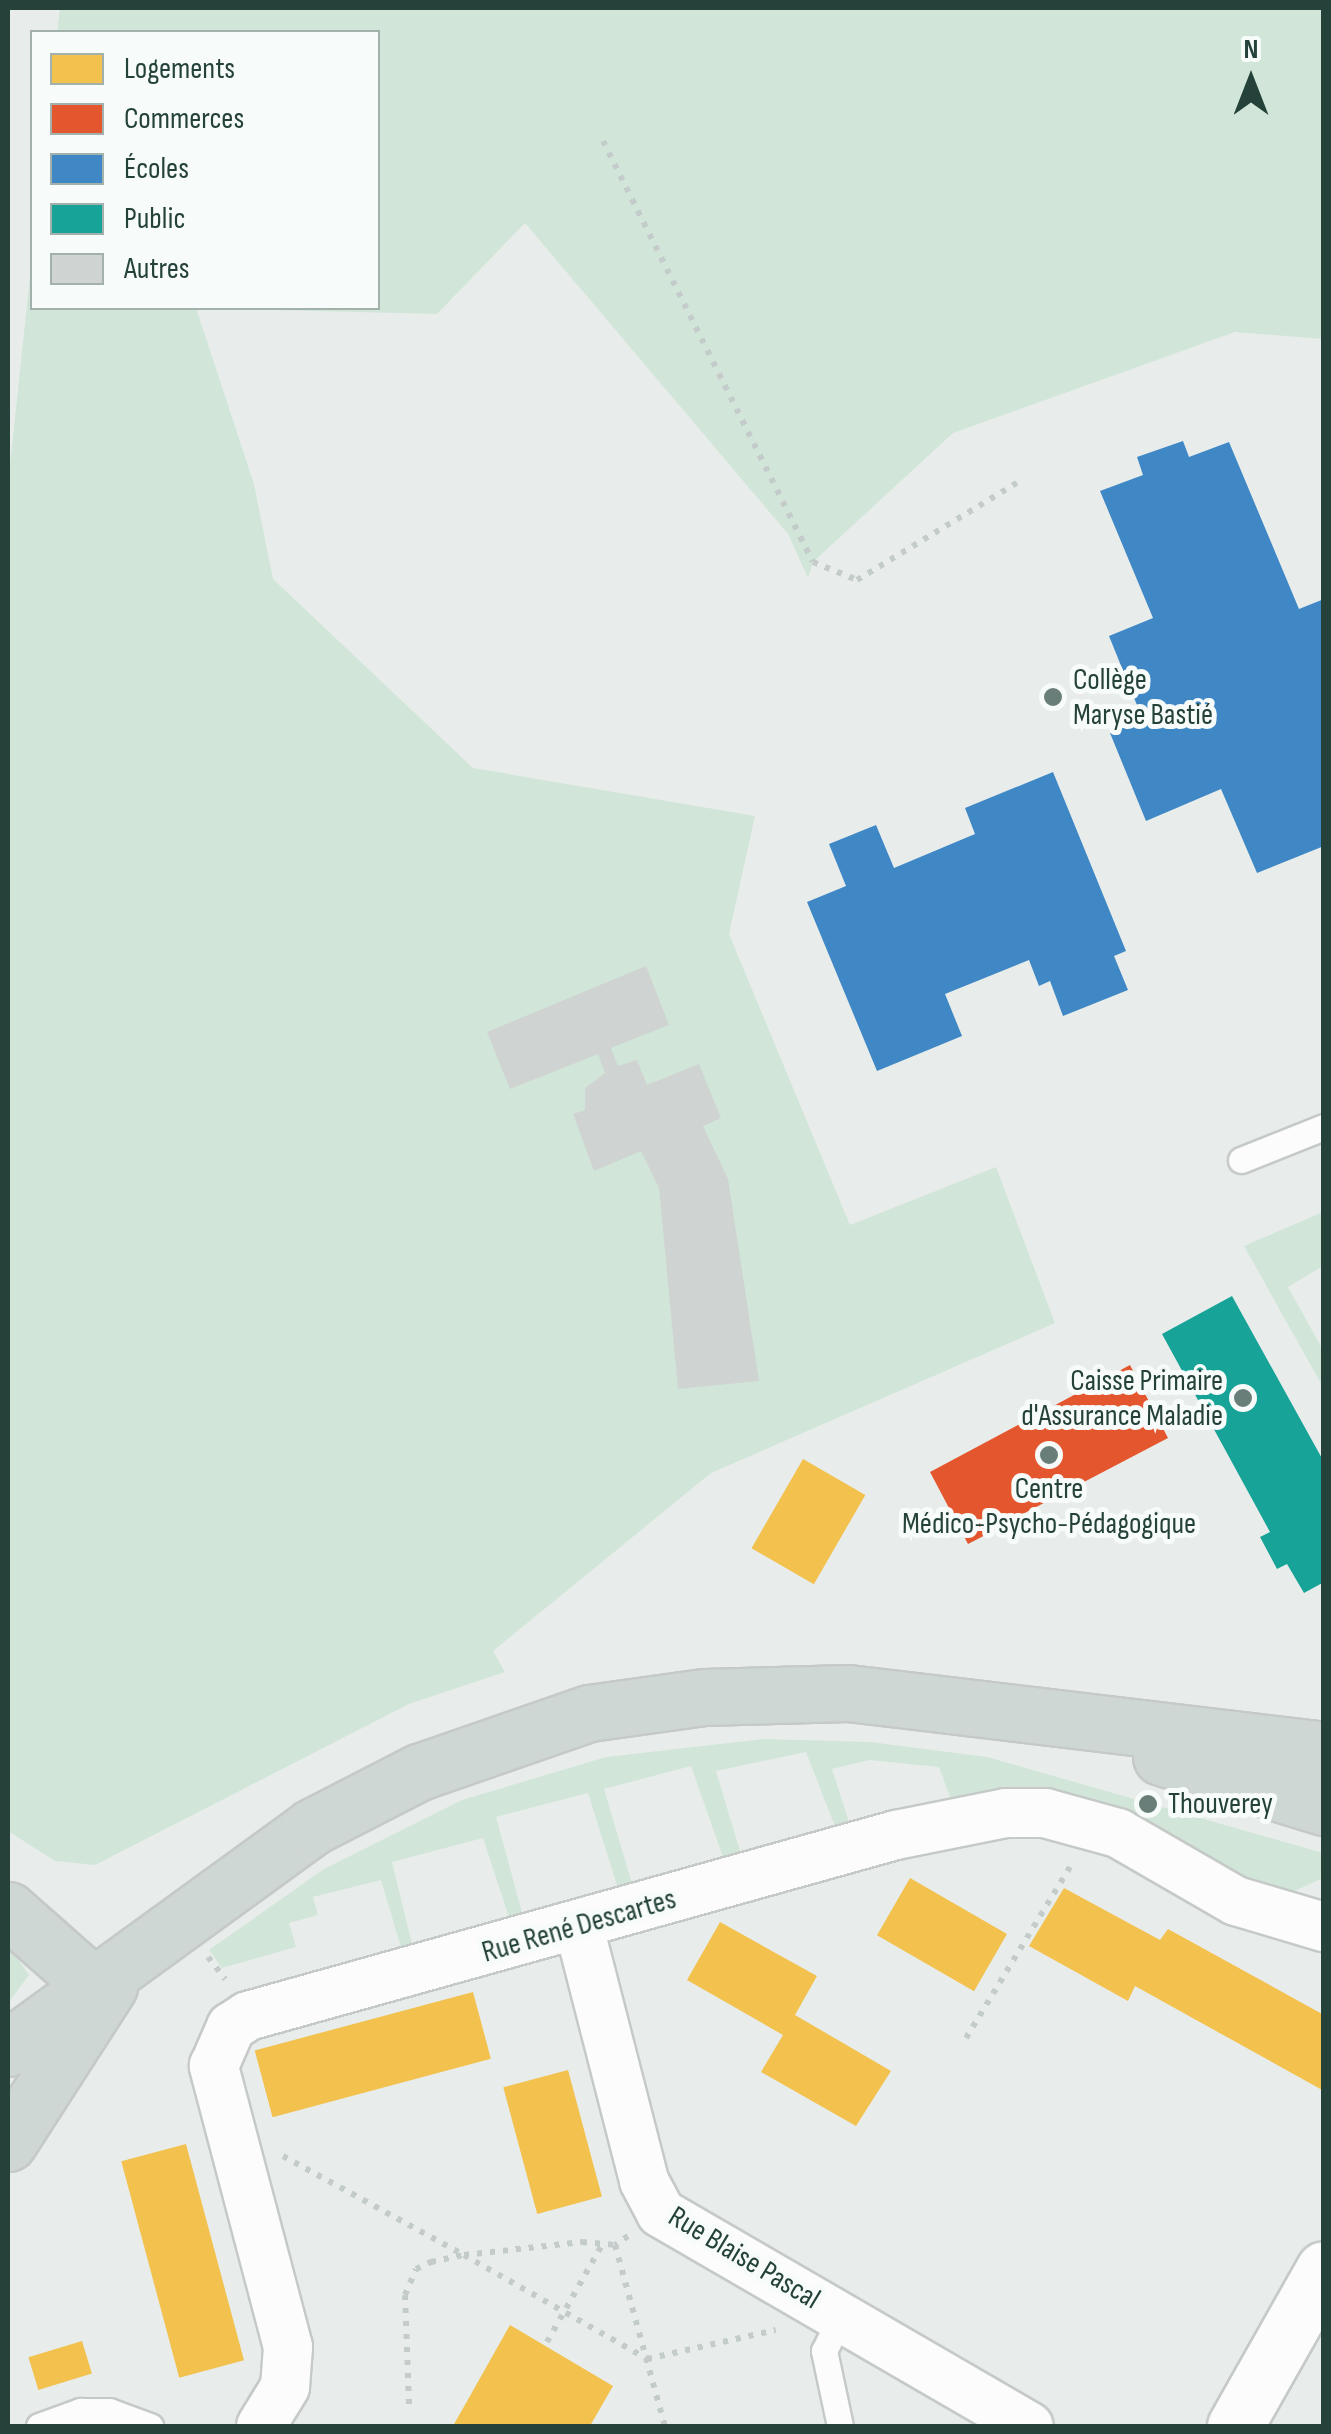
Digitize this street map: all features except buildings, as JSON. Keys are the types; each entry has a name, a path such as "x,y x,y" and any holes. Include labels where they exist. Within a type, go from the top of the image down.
{"main road":[{"path":"8,2048 246,1870 382,1789 488,1744 589,1714 704,1697 801,1692 1324,1750"},
{"path":"1034,1718 1317,1804"},
{"path":"8,1910 108,1973"},
{"path":"8,2143 108,1973"}],"street":[{"name":"Rue René Descartes","path":"260,2426 285,2387 288,2347 216,2090 214,2066 231,2027 266,2010 579,1927 896,1834 1006,1813 1046,1813 1118,1833 1236,1902 1324,1927"},
{"name":"Rue Blaise Pascal","path":"579,1927 644,2181 662,2213 1030,2426"},
{"path":"1235,2426 1324,2269"}],"lane":[{"path":"1241,1160 1324,1128"},
{"path":"840,2426 824,2351 841,2316"},
{"path":"39,2426 80,2410 109,2410 150,2426"}],"path":[{"path":"604,142 813,562 857,580 1018,482"},
{"path":"966,2038 1017,1945 1077,1857"},
{"path":"203,1950 238,1996"},
{"path":"269,2149 647,2359 841,2316"},
{"path":"409,2404 404,2362 408,2281 431,2262 464,2255 615,2245 662,2213"},
{"path":"547,2342 603,2244"},
{"path":"615,2245 665,2426"}],"green space":[{"path":"60,8 1323,8 1323,339 1235,332 953,433 813,562 808,578 788,534 525,223 437,314 276,310 380,310 380,30 57,30"},
{"path":"30,276 30,310 197,310 254,484 273,579 473,768 755,816 729,934 850,1225 996,1167 1055,1323 711,1473 493,1651 505,1672 409,1704 95,1865 55,1861 8,1831 8,484"},
{"path":"1323,1212 1323,1266 1288,1287 1323,1350 1323,1387 1244,1246"},
{"path":"764,1739 870,1742 987,1757 1323,1853 1323,1878 1286,1895 953,1805 939,1767 869,1760 832,1769 850,1825 836,1829 806,1752 716,1771 742,1858 725,1863 691,1766 604,1789 635,1894 621,1898 588,1793 496,1817 526,1927 513,1930 483,1838 392,1862 414,1952 403,1954 381,1880 313,1897 318,1915 289,1923 296,1947 222,1968 209,1950 324,1869 462,1800 606,1757"},
{"path":"8,1946 29,1975 8,2003"}],"place":[{"name":"Collège Maryse Bastié","path":"1053,697"},
{"name":"Caisse Primaire d'Assurance Maladie","path":"1243,1398"},
{"name":"Centre Médico-Psycho-Pédagogique","path":"1049,1455"},
{"name":"Thouverey","path":"1148,1804"}]}
